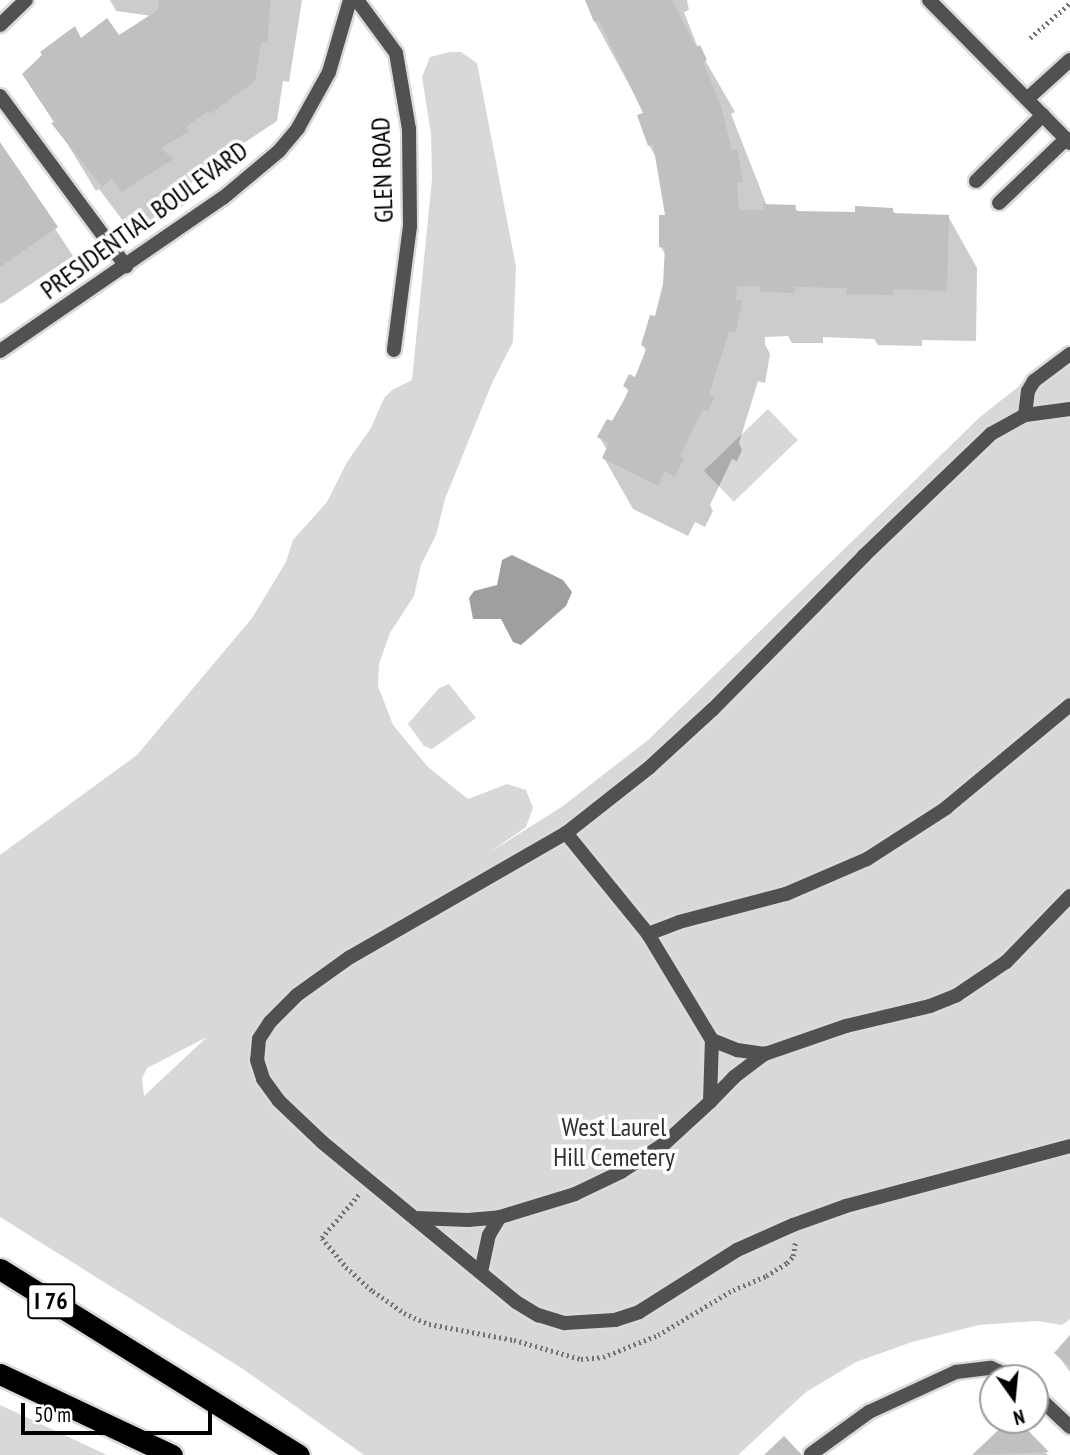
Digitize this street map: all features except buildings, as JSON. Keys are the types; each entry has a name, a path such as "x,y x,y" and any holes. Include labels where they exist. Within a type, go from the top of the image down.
{"highway":[{"name":"I 76","path":"0,1269 299,1455"},
{"path":"0,1374 172,1455"}],"street":[{"path":"0,25 26,0"},
{"name":"PRESIDENTIAL BOULEVARD","path":"1,347 126,266 223,198 279,151 303,119 329,72 351,0"},
{"name":"GLEN ROAD","path":"357,0 396,53 409,129 410,226 394,351"},
{"path":"929,0 1068,141 999,203"},
{"path":"1027,99 1070,60"},
{"path":"0,96 126,266"},
{"path":"976,181 1043,115"},
{"path":"1026,415 1028,391 1034,381 1070,354"},
{"path":"1070,409 1026,415 1005,424 981,443 872,547 713,709 650,767 566,833 351,957 297,995 270,1022 259,1039 257,1060 263,1079 279,1101 322,1142 516,1302 538,1315 565,1323 615,1320 639,1312 737,1250 785,1227 846,1206 1070,1146"},
{"path":"648,933 679,922 786,894 867,859 946,808 1070,705"},
{"path":"566,833 648,933 712,1040 710,1102"},
{"path":"416,1218 468,1220 500,1217 575,1194 621,1172 664,1144 734,1077 765,1054 846,1026 930,1006 957,995 1006,962 1070,895"},
{"path":"712,1040 737,1050 765,1054"},
{"path":"481,1272 489,1235 500,1217"},
{"path":"811,1454 869,1412 956,1372 979,1369"},
{"path":"1049,1407 1070,1427"}],"path":[{"path":"1030,38 1070,3"}],"green space":[{"name":"West Laurel Hill Cemetery","path":"461,52 477,63 516,267 513,342 492,383 445,499 436,535 421,565 414,596 390,633 379,664 378,686 393,725 428,767 468,799 507,784 526,790 533,808 526,827 490,852 563,806 648,740 980,417 1070,346 1070,1319 1062,1325 1038,1321 979,1325 912,1342 856,1362 806,1392 738,1455 364,1455 243,1369 0,1217 0,855 137,755 252,618 286,562 293,540 327,502 347,462 371,428 384,398 392,390 412,380 432,179 431,134 422,77 430,57","holes":["207,1037 144,1096 142,1078 147,1068"]},
{"path":"768,409 798,440 734,502 704,471"},
{"path":"449,684 476,718 432,749 424,746 408,724 439,688"},
{"path":"0,1405 107,1455 0,1455"}],"shaded area":[{"path":"512,555 563,580 572,592 566,606 521,645 513,642 501,619 473,619 469,598 474,591 497,585 502,560"}]}
